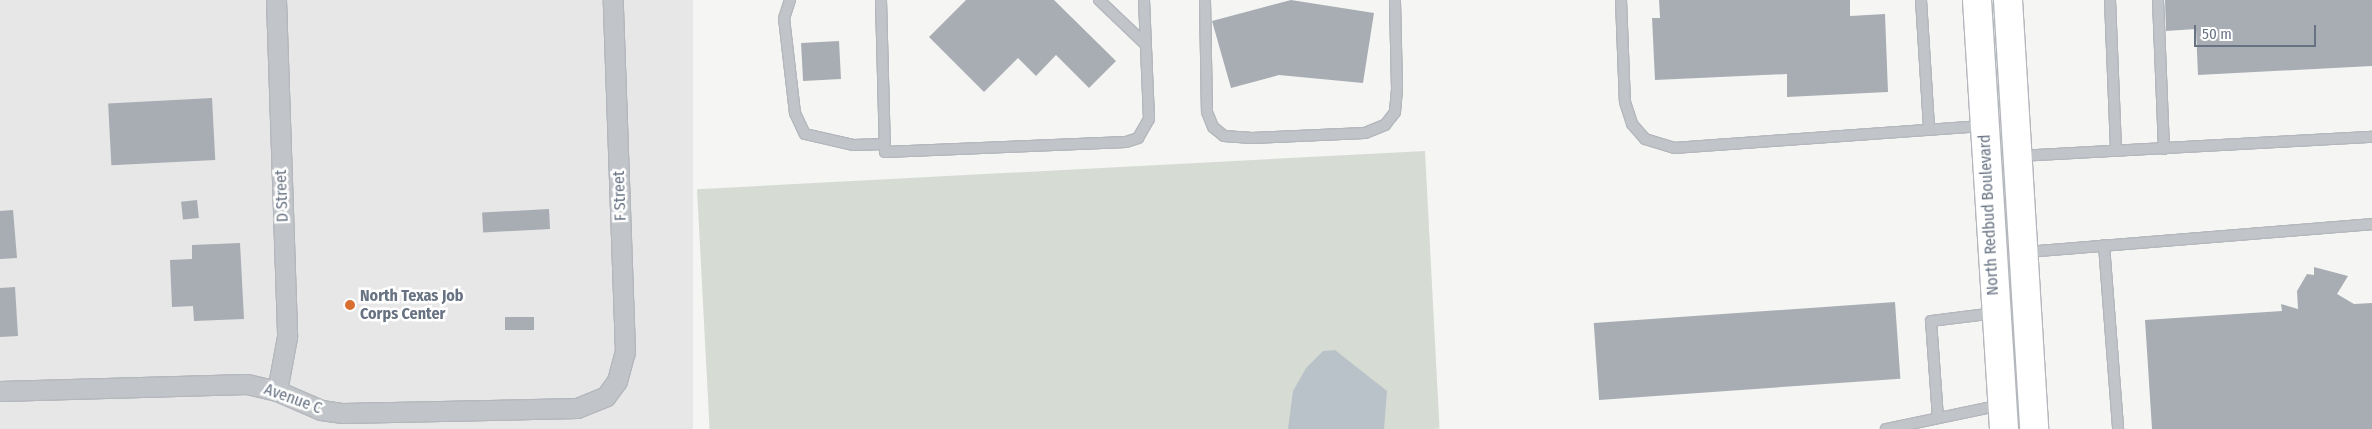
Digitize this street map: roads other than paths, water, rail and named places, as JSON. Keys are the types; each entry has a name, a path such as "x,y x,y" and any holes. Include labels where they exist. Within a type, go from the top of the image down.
{"street":[{"name":"D Street","path":"276,0 287,337 276,390"},
{"name":"F Street","path":"611,390 626,352 613,0"},
{"name":"North Redbud Boulevard","path":"1977,0 1995,313 2003,417"},
{"name":"North Redbud Boulevard","path":"2008,0 2015,147 2034,429"},
{"path":"1984,132 2015,147"},
{"name":"Avenue C","path":"0,391 227,384 276,390 321,410 343,413 576,408 597,402 611,390"}],"lane":[{"path":"790,0 784,18 794,113 805,134 853,145 885,144"},
{"path":"881,0 885,152 1126,142 1138,138 1149,119 1144,0"},
{"path":"1099,0 1146,44"},
{"path":"1205,0 1208,112 1213,126 1224,136 1252,138 1366,133 1385,125 1395,112 1397,89 1395,0"},
{"path":"1621,0 1625,102 1632,124 1645,139 1675,148 1883,137 1929,126 1984,132"},
{"path":"1921,0 1929,126"},
{"path":"2110,0 2116,151"},
{"path":"2158,0 2164,149"},
{"path":"2015,147 2116,151 2372,138"},
{"path":"2022,252 2372,224"},
{"path":"2104,245 2118,429"},
{"path":"1938,418 1931,321 1995,313"},
{"path":"1886,429 1938,418 2003,417"}],"place":[{"name":"North Texas Job Corps Center","path":"350,305"}]}
